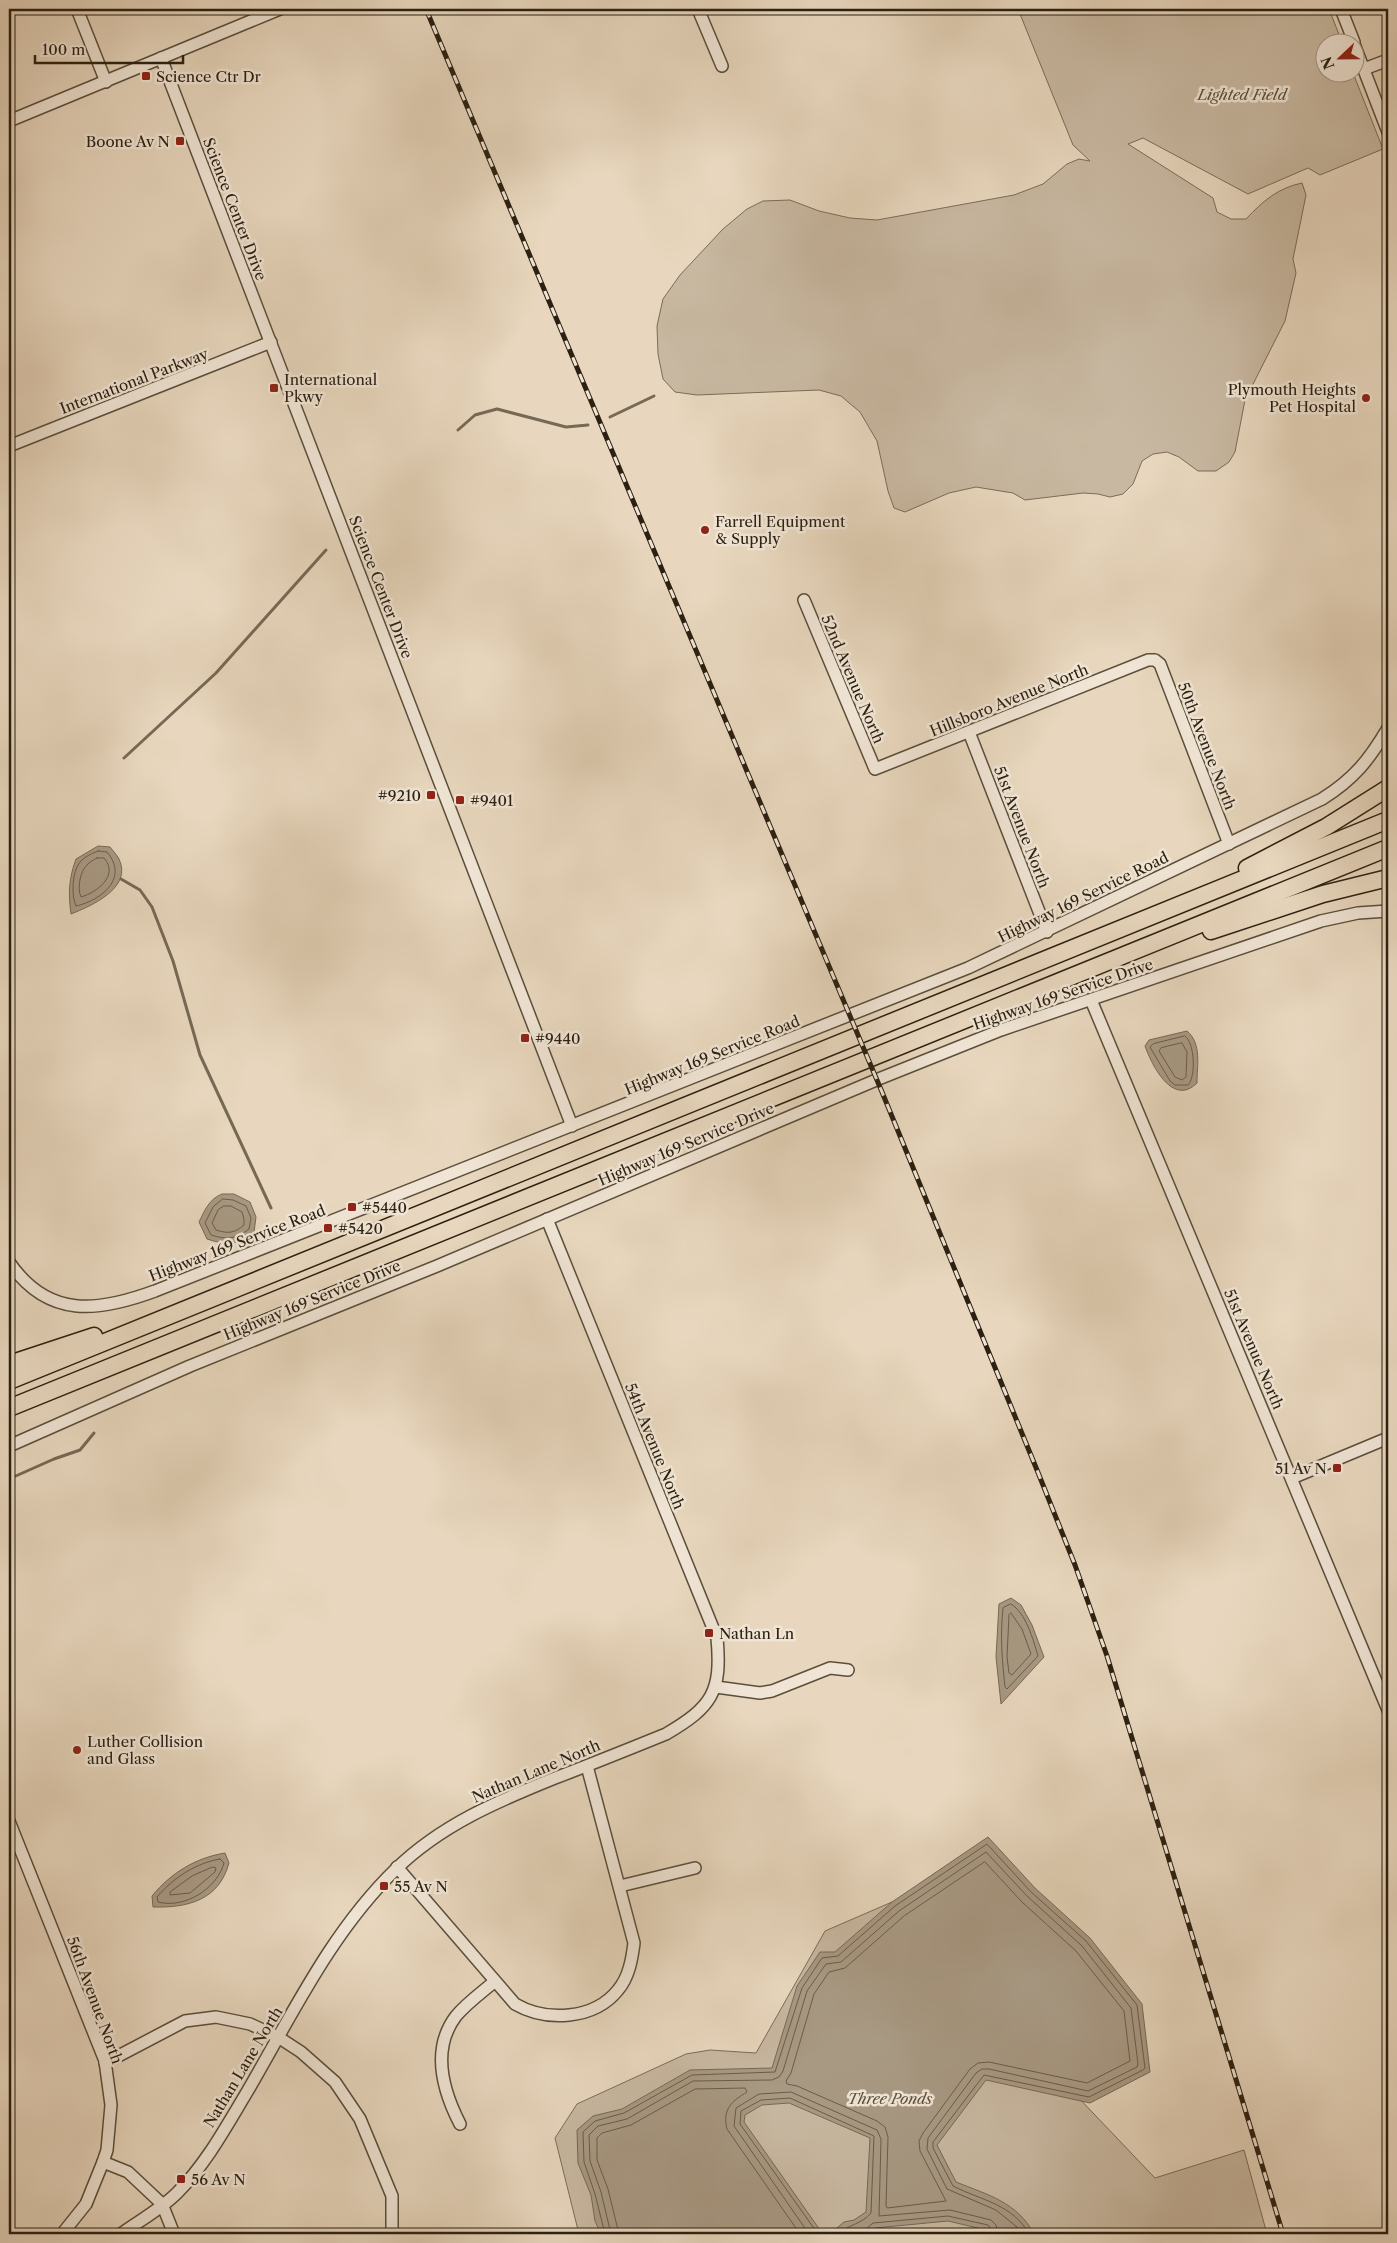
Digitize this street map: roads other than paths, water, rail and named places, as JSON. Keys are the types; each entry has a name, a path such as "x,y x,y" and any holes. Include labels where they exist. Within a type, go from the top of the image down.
{"highway":[{"path":"1160,914 1326,827 1388,788"},
{"path":"9,1381 1388,820"},
{"path":"9,1408 1388,848"},
{"path":"1138,949 1180,941 1323,894 1388,878"},
{"path":"9,1364 116,1329 174,1314"},
{"path":"9,1419 146,1353"}],"street":[{"path":"77,9 106,82"},
{"path":"9,121 280,9"},
{"path":"698,9 722,66"},
{"path":"1341,9 1350,32"},
{"name":"Science Center Drive","path":"161,58 572,1126"},
{"path":"1388,60 1364,68 1388,132"},
{"name":"International Parkway","path":"9,446 271,342"},
{"name":"52nd Avenue North","path":"804,600 875,769"},
{"name":"Hillsboro Avenue North","path":"875,769 1148,660 1155,660"},
{"name":"50th Avenue North","path":"1155,660 1160,664 1228,844"},
{"name":"Highway 169 Service Road","path":"11,1266 29,1286 60,1302 85,1307 118,1304 190,1277 968,968 1047,932 1334,792 1366,763 1388,728"},
{"name":"51st Avenue North","path":"969,732 1047,932"},
{"name":"Highway 169 Service Drive","path":"9,1446 190,1366 1001,1030 1321,921 1358,913 1388,911"},
{"name":"51st Avenue North","path":"1091,1000 1388,1710"},
{"name":"54th Avenue North","path":"547,1219 717,1638 719,1664 716,1687"},
{"path":"1292,1478 1388,1438"},
{"path":"716,1687 760,1693 772,1691 830,1668 848,1670"},
{"name":"Nathan Lane North","path":"162,2204 182,2186 213,2147 335,1942 374,1891 397,1867 437,1836 471,1815 501,1800 666,1734 682,1725 704,1706 716,1687"},
{"path":"397,1867 494,1982 515,2004 541,2016 560,2017 574,2014 608,1999 618,1991 627,1976 632,1960 634,1943 587,1766"},
{"name":"56th Avenue North","path":"9,1821 105,2063 111,2105 107,2150 103,2162"},
{"path":"620,1886 695,1868"},
{"path":"460,2124 444,2087 441,2067 443,2047 449,2028 456,2017 494,1982"},
{"path":"105,2063 185,2021 216,2017 250,2024 278,2037 301,2052 335,2082 360,2119 392,2196 392,2234"},
{"path":"62,2234 86,2204 103,2162 128,2172 162,2204 174,2234"},
{"path":"121,2234 162,2204"}],"water":[{"path":"98,846 110,847 119,859 122,869 120,879 115,887 99,901 71,914 70,886 76,859"},
{"path":"1187,1031 1192,1036 1197,1048 1197,1083 1188,1089 1180,1090 1172,1087 1158,1073 1145,1046 1149,1040"},
{"path":"222,1194 234,1194 250,1202 256,1217 254,1232 237,1242 221,1243 207,1239 199,1222 205,1209"},
{"path":"1011,1598 1021,1605 1032,1625 1044,1657 1001,1704 996,1657 999,1604"},
{"name":"Three Ponds","path":"988,1837 1035,1888 1090,1938 1142,2004 1150,2072 1090,2103 986,2080 937,2145 956,2182 1001,2201 1010,2207 1027,2223 1034,2234 987,2234 986,2230 948,2221 875,2228 867,2234 601,2234 595,2221 591,2195 578,2163 577,2130 593,2116 622,2109 690,2070 772,2068 797,1986 820,1952 835,1952 892,1902","holes":["789,2103 870,2138 866,2212 854,2220 844,2222 831,2233 820,2230 744,2122 745,2115 762,2105"]},
{"path":"225,1853 229,1863 218,1886 210,1893 200,1899 178,1906 153,1907 152,1896 167,1880 194,1863"}],"waterway":[{"path":"610,417 654,396"},
{"path":"458,430 475,415 497,409 566,427 588,425"},
{"path":"124,758 216,673 326,550"},
{"path":"121,879 140,890 152,907 173,961 200,1055 271,1208"},
{"path":"9,1479 80,1450 94,1433"}],"railway":[{"path":"426,9 882,1092 1075,1565 1107,1656 1283,2234"}],"place":[{"name":"Science Ctr Dr","path":"146,76"},
{"name":"Boone Av N","path":"180,141"},
{"name":"International Pkwy","path":"274,388"},
{"name":"Plymouth Heights Pet Hospital","path":"1366,398"},
{"name":"Farrell Equipment & Supply","path":"705,530"},
{"name":"#9210","path":"431,795"},
{"name":"#9401","path":"460,800"},
{"name":"#9440","path":"525,1038"},
{"name":"#5440","path":"352,1207"},
{"name":"#5420","path":"328,1228"},
{"name":"51 Av N","path":"1337,1468"},
{"name":"Nathan Ln","path":"709,1633"},
{"name":"Luther Collision and Glass","path":"77,1750"},
{"name":"55 Av N","path":"384,1886"},
{"name":"56 Av N","path":"181,2179"}],"park label":[{"name":"Lighted Field","path":"1242,94"}]}
